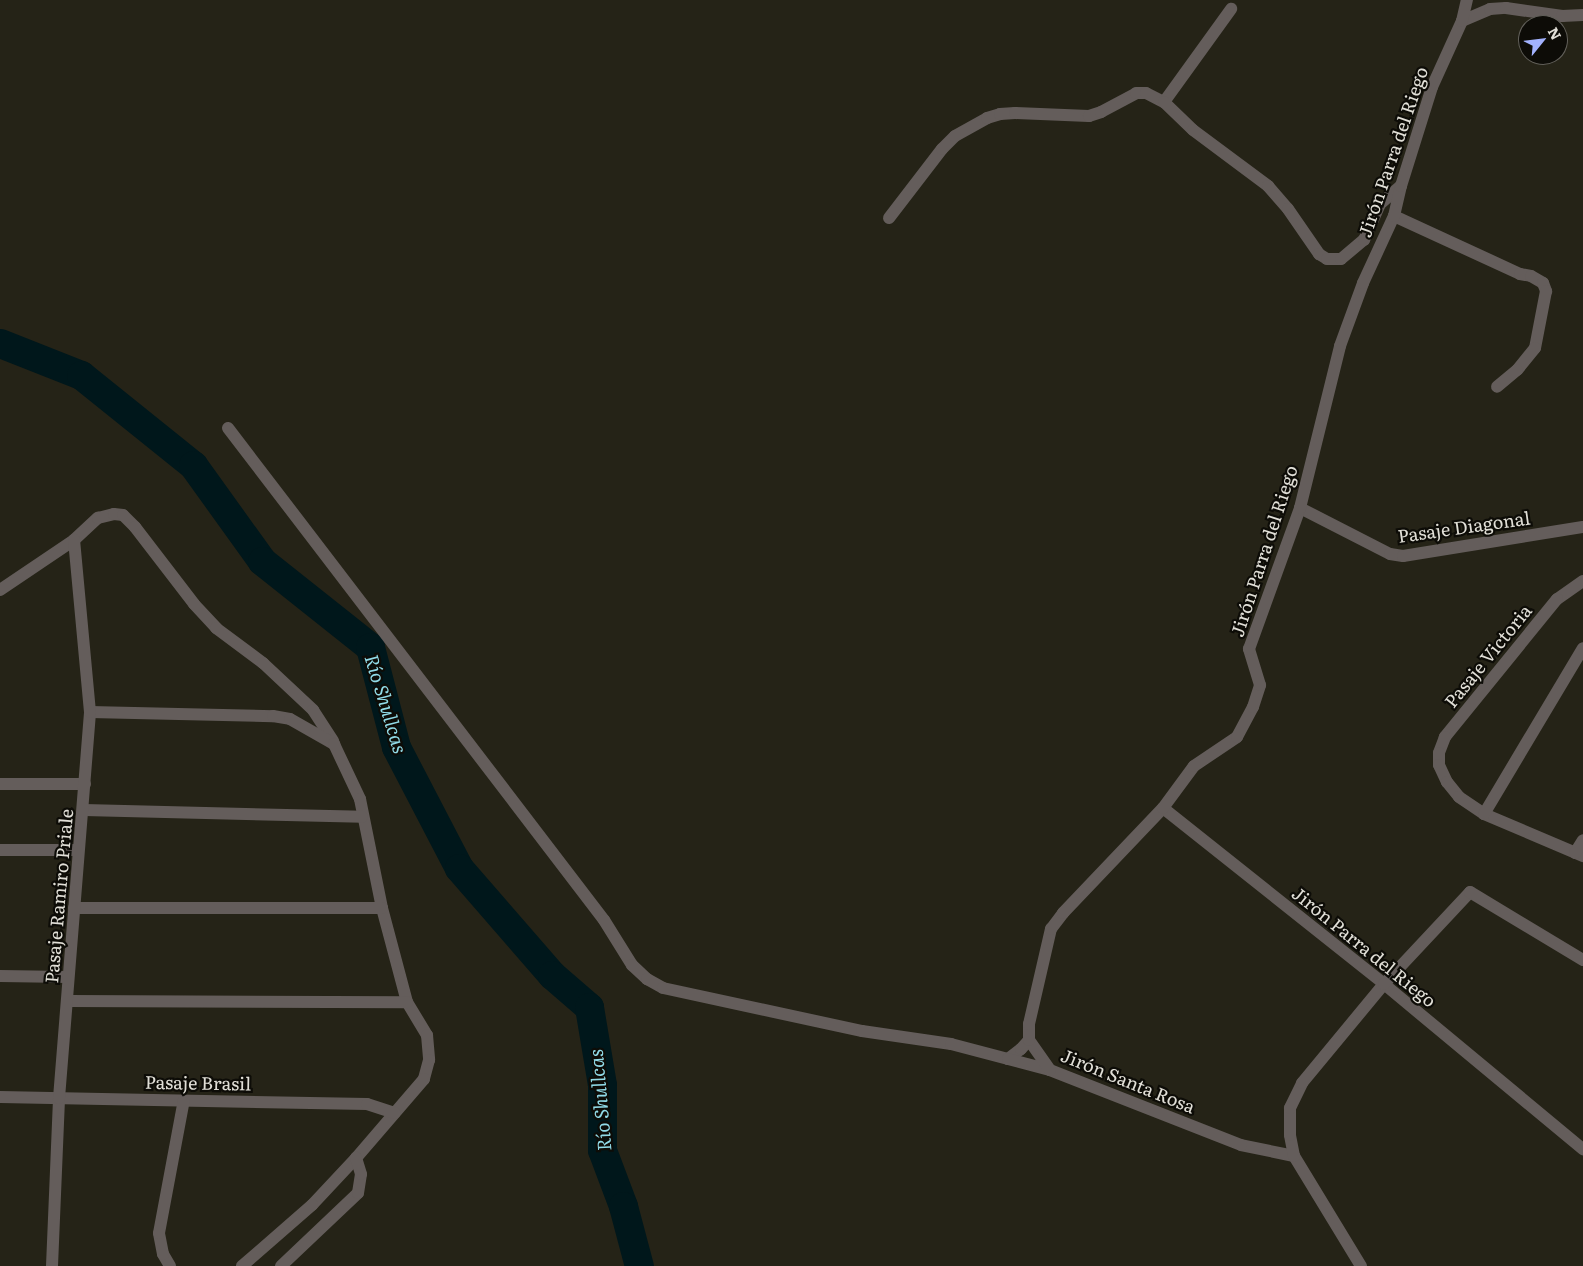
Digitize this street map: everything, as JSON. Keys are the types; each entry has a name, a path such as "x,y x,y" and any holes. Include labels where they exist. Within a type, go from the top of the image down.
{"street":[{"name":"Jirón Parra del Riego","path":"1467,0 1462,21 1432,87 1401,186 1394,216 1363,283 1340,346 1300,508 1249,649 1260,685 1244,728 1237,737 1194,766 1164,808 1384,984 1583,1149"},
{"path":"1462,21 1490,9 1506,8 1562,16 1583,15"},
{"path":"1164,102 1231,9"},
{"path":"889,218 942,149 955,136 987,118 1000,114 1015,113 1089,116 1101,112 1136,93 1146,93 1164,102 1193,130 1268,186 1288,209 1319,254 1327,259 1342,259 1364,240 1380,204 1401,186"},
{"path":"1394,216 1520,274 1531,276 1542,284 1546,292 1535,348 1517,370 1497,386"},
{"path":"228,428 604,920 632,965 647,979 663,988 862,1031 951,1044 1050,1070"},
{"name":"Pasaje Diagonal","path":"1300,508 1390,554 1403,556 1583,527"},
{"path":"0,590 74,540 98,518 114,514 123,515 194,604 216,628 262,663 313,710 334,744 360,799 362,817 382,908 407,1002 427,1035 429,1060 424,1079 356,1158 312,1205 242,1266"},
{"name":"Pasaje Ramiro Priale","path":"52,1266 59,1098 68,1001 68,977 78,850 84,810 90,712 74,540"},
{"name":"Pasaje Victoria","path":"1484,814 1460,797 1447,782 1439,765 1439,753 1445,737 1557,600 1583,581"},
{"path":"1583,648 1484,814 1579,854 1583,840"},
{"path":"90,712 273,716 290,719 334,744"},
{"path":"0,784 85,784"},
{"path":"1008,1059 1022,1049 1029,1040 1029,1024 1051,929 1063,913 1164,808"},
{"path":"84,810 362,817"},
{"path":"0,850 78,850"},
{"path":"1361,1266 1294,1156 1290,1134 1290,1108 1302,1083 1384,984 1470,892 1583,960"},
{"path":"74,908 382,908"},
{"path":"0,976 68,977"},
{"path":"68,1001 407,1002"},
{"name":"Jirón Santa Rosa","path":"1029,1040 1050,1070 1241,1145 1294,1156"},
{"name":"Pasaje Brasil","path":"0,1097 367,1104 395,1114"},
{"path":"170,1266 163,1254 159,1233 184,1100"},
{"path":"281,1266 358,1193 361,1174 356,1158"}],"waterway":[{"name":"Río Shullcas","path":"0,343 81,375 193,465 262,561 370,647 396,747 459,868 552,975 589,1007 602,1085 602,1150 623,1206 639,1266"}]}
